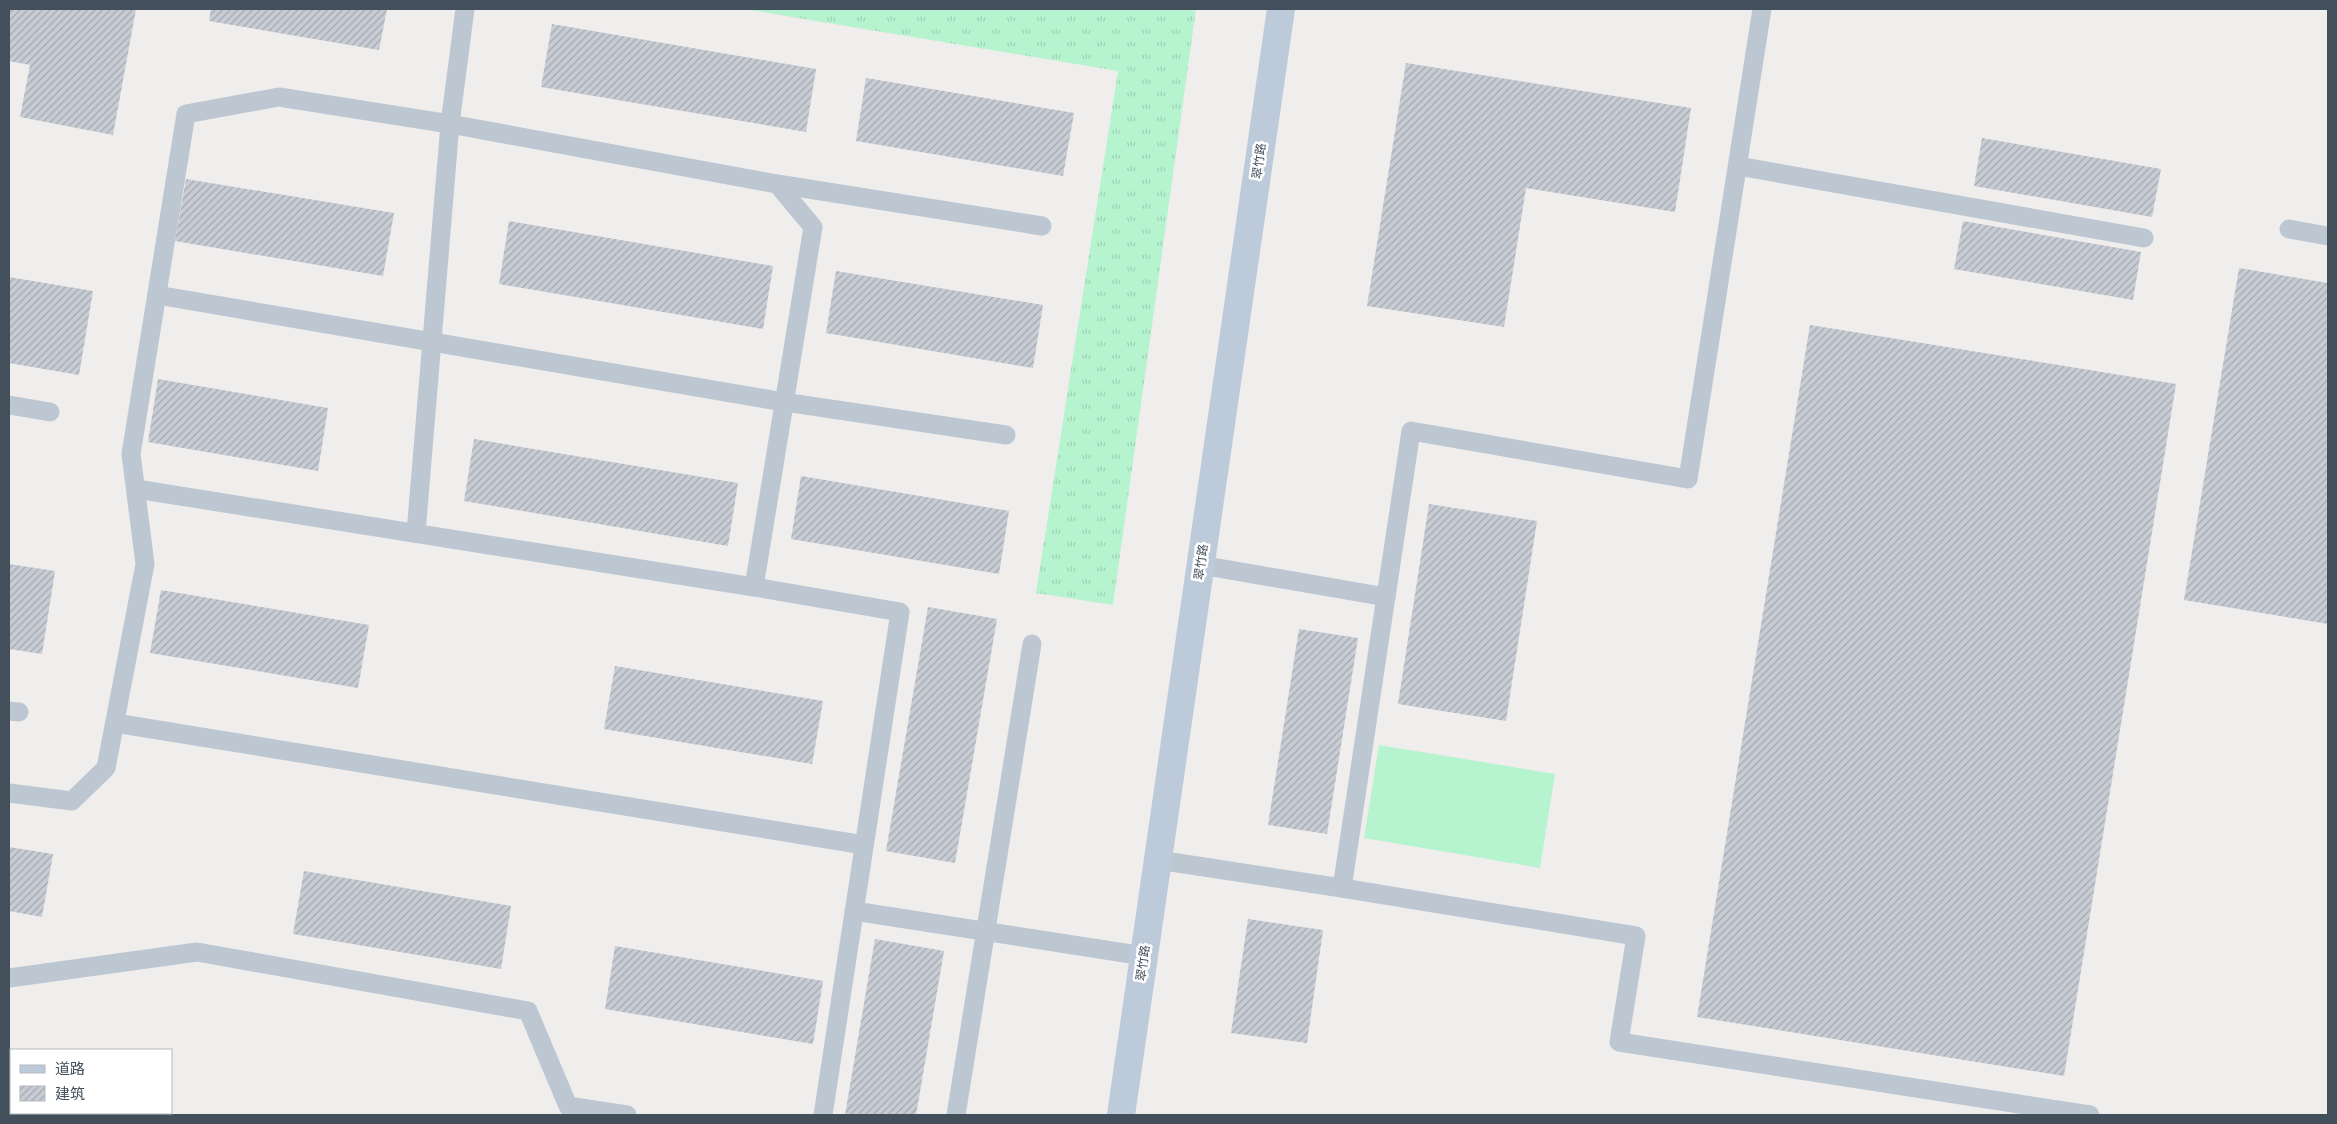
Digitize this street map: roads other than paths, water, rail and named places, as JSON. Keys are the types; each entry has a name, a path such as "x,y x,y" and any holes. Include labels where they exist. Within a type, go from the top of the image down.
{"street":[{"name":"翠竹路","path":"1121,1115 1282,9"}],"lane":[{"path":"416,534 450,124 466,9"},
{"path":"1342,888 1411,431 1688,479 1762,9"},
{"path":"9,793 72,801 106,768 145,564 131,454 186,114 279,96 450,124 777,184 1042,226"},
{"path":"1738,166 2144,238"},
{"path":"754,587 813,228 777,184"},
{"path":"2289,229 2328,236"},
{"path":"157,295 784,402 1006,435"},
{"path":"9,405 50,412"},
{"path":"136,489 900,612 823,1115"},
{"path":"1201,565 1386,598"},
{"path":"956,1115 984,931 1032,644"},
{"path":"115,723 864,845"},
{"path":"1158,860 1636,936 1619,1042 2090,1115"},
{"path":"854,911 1144,956"},
{"path":"9,978 196,952 528,1011 568,1106 627,1115"}]}
